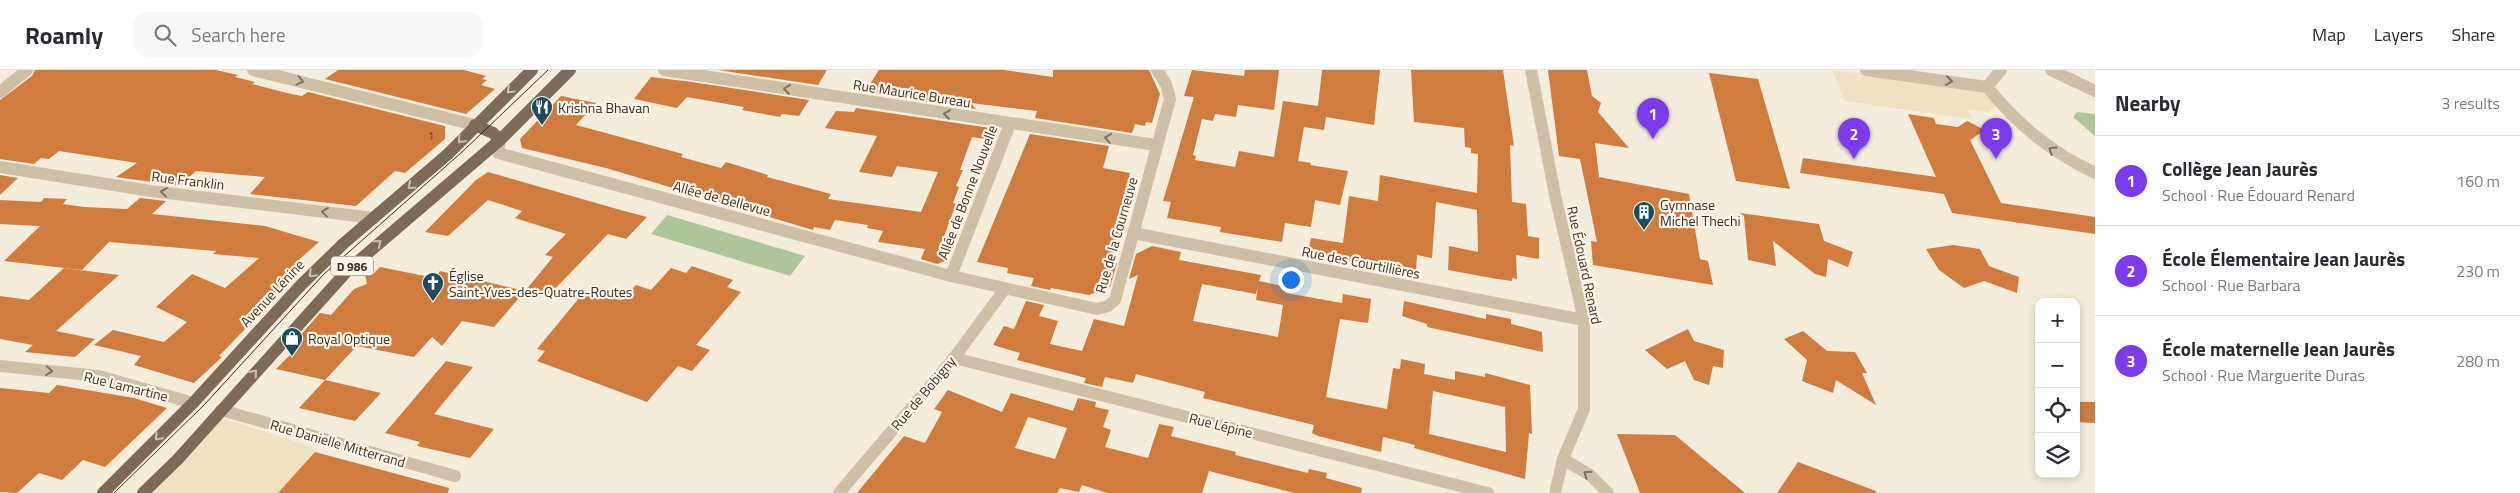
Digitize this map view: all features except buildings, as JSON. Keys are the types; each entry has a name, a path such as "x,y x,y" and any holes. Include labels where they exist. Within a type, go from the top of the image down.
{"main road":[{"name":"D 986","path":"475,125 532,70"},
{"name":"D 986","path":"143,493 178,460 317,302 348,270 500,140 570,70"},
{"path":"475,125 493,133 500,140"},
{"name":"Avenue Lénine","path":"103,493 193,403 301,285 343,244 448,154 475,125"}],"street":[{"path":"0,92 27,70"},
{"path":"253,70 475,125"},
{"name":"Rue Maurice Bureau","path":"664,70 1156,145"},
{"name":"Rue de la Courneuve","path":"1004,290 1097,309 1108,306 1115,300 1170,99 1166,84 1157,70"},
{"name":"Rue Édouard Renard","path":"1530,70 1555,195 1584,320 1584,409 1563,459 1555,493"},
{"path":"1866,70 1987,87 2022,129 2049,149 2095,173"},
{"path":"1987,87 2001,70"},
{"path":"2051,70 2095,91"},
{"name":"Allée de Bonne Nouvelle","path":"1004,290 951,276 1010,124"},
{"name":"Allée de Bellevue","path":"500,140 498,153 951,276"},
{"name":"Rue Franklin","path":"0,167 151,191 374,218"},
{"name":"Rue des Courtillières","path":"1133,233 1584,320"},
{"name":"Rue de Bobigny","path":"839,493 954,358 1004,290"},
{"name":"Rue Lépine","path":"954,358 1488,493"},
{"name":"Rue Lamartine","path":"0,366 99,376 193,403"},
{"name":"Rue Danielle Mitterrand","path":"221,410 455,476"},
{"path":"1563,459 1590,474 1608,493"}],"green space":[{"path":"2077,112 2095,114 2095,136 2073,117"},
{"path":"667,215 805,256 790,276 651,234"}],"shaded area":[{"path":"1832,70 1979,88 1986,92 1995,107 1988,112 1968,110 1972,119 1845,101"},
{"path":"222,418 319,449 278,493 147,493"}],"tram line":[{"path":"114,493 205,404 324,274 462,152 548,70"}],"place":[{"name":"Krishna Bhavan","path":"542,126"},
{"name":"Collège Jean Jaurès","path":"1653,139"},
{"name":"École Élementaire Jean Jaurès","path":"1854,159"},
{"name":"École maternelle Jean Jaurès","path":"1996,159"},
{"name":"Gymnase Michel Thechi","path":"1644,231"},
{"name":"Église Saint-Yves-des-Quatre-Routes","path":"433,302"},
{"name":"Royal Optique","path":"292,357"}]}
